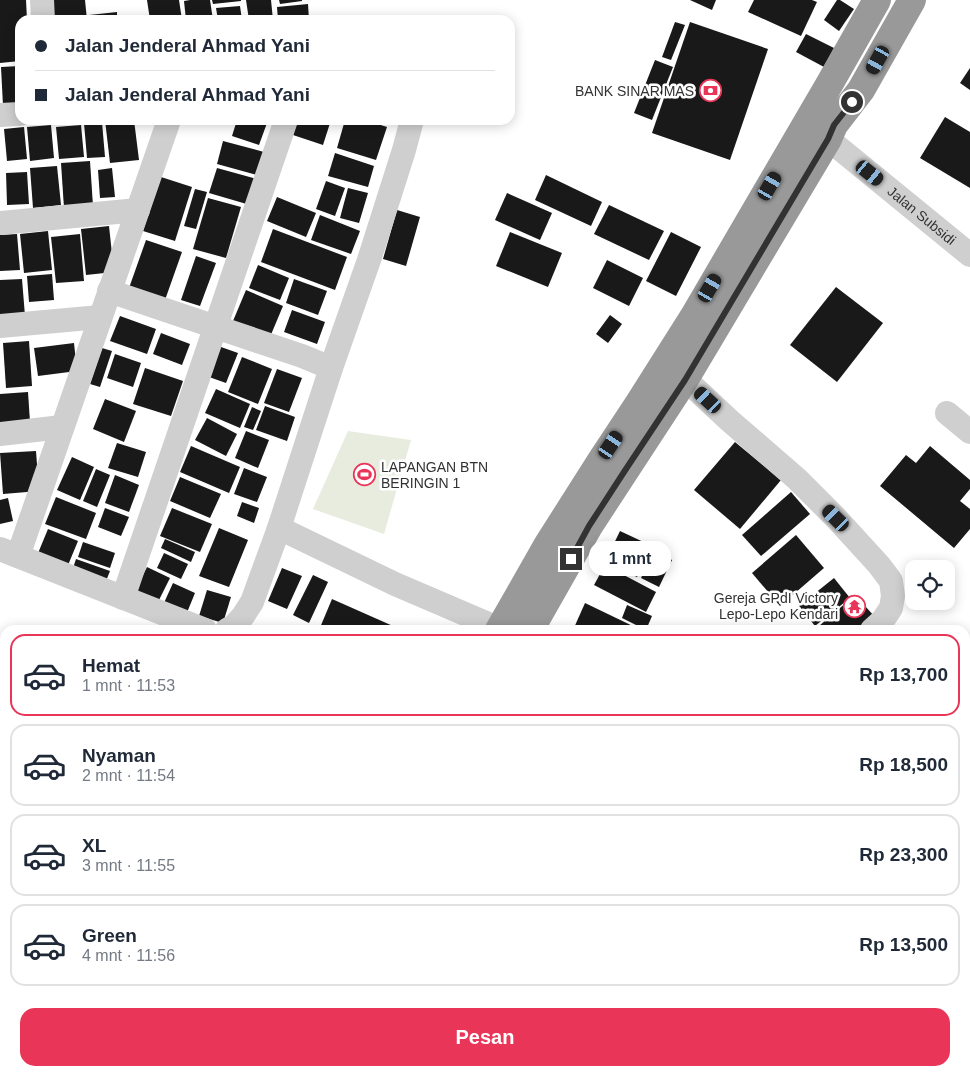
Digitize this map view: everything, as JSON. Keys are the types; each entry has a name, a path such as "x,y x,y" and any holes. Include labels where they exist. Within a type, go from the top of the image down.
{"highway":[{"path":"711,311 830,83 877,0"},
{"path":"501,625 548,544 613,466 711,311 828,139 834,125 861,90 912,0"},
{"path":"533,625 589,526 613,466"}],"street":[{"path":"42,0 43,15"},
{"path":"0,115 15,114"},
{"path":"168,125 62,427 9,552 192,625"},
{"path":"123,598 284,125"},
{"path":"235,625 252,602 279,528 331,368 369,260 411,125"},
{"name":"Jalan Subsidi","path":"828,139 969,254"},
{"path":"0,223 138,210"},
{"path":"109,290 302,356 331,368"},
{"path":"0,326 100,318"},
{"path":"674,372 797,479 879,565 891,581 893,596 891,608 878,625"},
{"path":"947,413 970,432"},
{"path":"0,434 62,427"},
{"path":"279,528 395,584 490,625"}],"shaded area":[{"name":"LAPANGAN BTN BERINGIN 1","path":"348,431 411,440 384,534 313,509"}],"building":[{"path":"0,0 26,0 27,15 15,15 15,62 0,63"},
{"path":"48,0 85,0 86,15 50,15"},
{"path":"147,0 179,0 181,15 149,15"},
{"path":"210,0 212,15 185,15 184,1"},
{"path":"212,0 241,0 241,1 213,4"},
{"path":"246,0 271,0 272,15 248,15"},
{"path":"279,0 302,0 302,1 280,4"},
{"path":"690,0 716,0 712,10"},
{"path":"754,0 812,0 817,2 801,36 748,12"},
{"path":"837,0 854,9 839,31 824,20"},
{"path":"308,4 309,15 278,15 277,7"},
{"path":"240,6 241,15 217,15 216,8"},
{"path":"117,12 117,15 89,15"},
{"path":"675,22 685,25 671,60 662,57"},
{"name":"BANK SINAR MAS","path":"690,22 768,49 730,160 652,133"},
{"path":"806,34 834,48 824,67 796,52"},
{"path":"655,60 673,67 652,120 634,113"},
{"path":"15,66 15,105 3,106 1,67"},
{"path":"970,68 970,90 960,83"},
{"path":"945,117 970,132 970,188 920,158"},
{"path":"51,125 54,158 30,161 27,127"},
{"path":"81,125 84,157 59,159 56,127"},
{"path":"84,125 102,125 105,157 87,158"},
{"path":"106,125 135,125 139,160 110,163"},
{"path":"235,125 266,125 259,145 232,136"},
{"path":"296,125 329,125 323,145 293,135"},
{"path":"344,125 381,125 387,127 376,160 337,148"},
{"path":"24,127 27,159 7,161 4,129"},
{"path":"223,141 264,152 257,175 217,164"},
{"path":"335,153 374,166 368,187 328,176"},
{"path":"90,161 93,206 64,208 61,163"},
{"path":"57,166 61,205 33,208 30,168"},
{"path":"112,168 115,197 100,198 98,170"},
{"path":"217,168 257,179 250,205 209,193"},
{"path":"27,172 29,204 7,205 6,173"},
{"path":"546,175 602,202 591,226 535,200"},
{"path":"161,177 192,187 175,241 143,231"},
{"path":"326,181 345,188 335,216 316,209"},
{"path":"348,188 368,193 359,223 340,218"},
{"path":"195,189 207,192 196,229 184,226"},
{"path":"507,193 552,213 540,240 495,220"},
{"path":"277,197 316,213 306,237 267,221"},
{"path":"208,198 241,207 226,258 193,249"},
{"path":"609,205 664,231 649,260 594,234"},
{"path":"397,210 420,217 406,266 383,259"},
{"path":"320,215 360,231 351,254 311,240"},
{"path":"109,226 114,272 86,275 81,229"},
{"path":"273,229 347,257 335,290 261,262"},
{"path":"48,231 52,270 24,273 20,234"},
{"path":"510,232 562,253 548,287 496,266"},
{"path":"671,232 701,247 676,296 646,281"},
{"path":"17,234 20,270 0,271 0,235"},
{"path":"80,234 84,281 56,283 51,237"},
{"path":"146,240 182,252 165,300 129,288"},
{"path":"196,256 216,263 200,306 181,300"},
{"path":"607,260 643,278 629,306 593,288"},
{"path":"258,265 289,278 280,300 249,288"},
{"path":"52,274 54,300 29,302 27,276"},
{"path":"22,279 25,316 0,317 0,280"},
{"path":"294,279 327,291 318,315 286,303"},
{"path":"836,287 883,323 837,382 790,345"},
{"path":"246,290 283,306 270,337 233,321"},
{"path":"292,310 325,322 317,344 284,332"},
{"path":"610,315 622,324 608,343 596,334"},
{"path":"120,316 156,329 147,354 110,341"},
{"path":"161,333 190,344 182,365 153,354"},
{"path":"29,341 32,386 6,388 3,343"},
{"path":"74,343 77,371 38,376 34,348"},
{"path":"221,347 238,353 226,383 209,377"},
{"path":"102,348 112,351 100,387 90,384"},
{"path":"115,354 141,363 133,387 107,378"},
{"path":"242,357 272,369 258,404 228,392"},
{"path":"145,368 183,381 171,416 133,404"},
{"path":"277,369 302,378 289,412 264,403"},
{"path":"216,389 250,404 240,428 205,413"},
{"path":"28,392 30,422 0,424 0,394"},
{"path":"105,399 136,411 124,442 93,429"},
{"path":"265,406 295,417 287,441 256,430"},
{"path":"252,407 261,411 253,430 244,427"},
{"path":"207,418 237,434 226,456 195,440"},
{"path":"246,431 269,440 258,468 235,458"},
{"path":"735,442 781,480 740,529 694,490"},
{"path":"117,443 146,452 138,477 108,468"},
{"path":"191,446 240,467 229,493 180,472"},
{"path":"930,446 970,480 970,489 960,501 970,509 970,529 954,548 880,486 906,455 916,463"},
{"path":"36,451 39,491 3,494 0,453"},
{"path":"72,457 94,467 80,500 57,490"},
{"path":"244,468 267,477 257,502 234,494"},
{"path":"96,469 110,475 97,507 83,501"},
{"path":"115,475 139,485 129,512 105,503"},
{"path":"180,477 221,494 210,518 170,501"},
{"path":"791,492 810,514 761,556 742,535"},
{"path":"56,497 96,513 86,539 45,524"},
{"path":"8,498 13,521 0,524 0,500"},
{"path":"242,502 259,508 254,523 237,516"},
{"path":"105,508 129,517 121,536 98,527"},
{"path":"172,508 212,524 200,552 160,536"},
{"path":"219,528 248,540 229,587 199,576"},
{"path":"48,529 78,541 66,570 36,558"},
{"path":"620,531 652,546 637,577 605,562"},
{"path":"796,535 824,568 780,606 752,573"},
{"path":"165,539 195,552 191,562 161,548"},
{"path":"83,542 115,553 110,568 78,557"},
{"path":"654,551 672,560 659,587 641,578"},
{"path":"164,553 188,564 181,579 157,568"},
{"path":"76,559 110,571 104,586 71,574"},
{"path":"605,565 656,592 646,612 594,585"},
{"path":"147,567 170,578 158,602 135,591"},
{"path":"282,568 302,576 287,609 268,601"},
{"path":"313,575 328,582 309,623 293,615"},
{"path":"834,578 850,598 816,625 814,625 799,606"},
{"path":"173,583 195,593 186,615 163,605"},
{"path":"207,590 231,597 223,623 199,616"},
{"name":"Gereja GPdI Victory Lepo-Lepo Kendari","path":"855,595 875,617 866,625 820,625"},
{"path":"332,599 391,625 321,625"},
{"path":"585,603 631,625 575,625"},
{"path":"627,605 652,616 648,625 636,625 622,618"}],"place":[{"name":"BANK SINAR MAS","path":"710,91"},
{"name":"LAPANGAN BTN BERINGIN 1","path":"365,475"},
{"name":"Gereja GPdI Victory Lepo-Lepo Kendari","path":"854,606"}],"route":[{"path":"571,559 589,526 685,380 828,139 834,125 852,102"}]}
